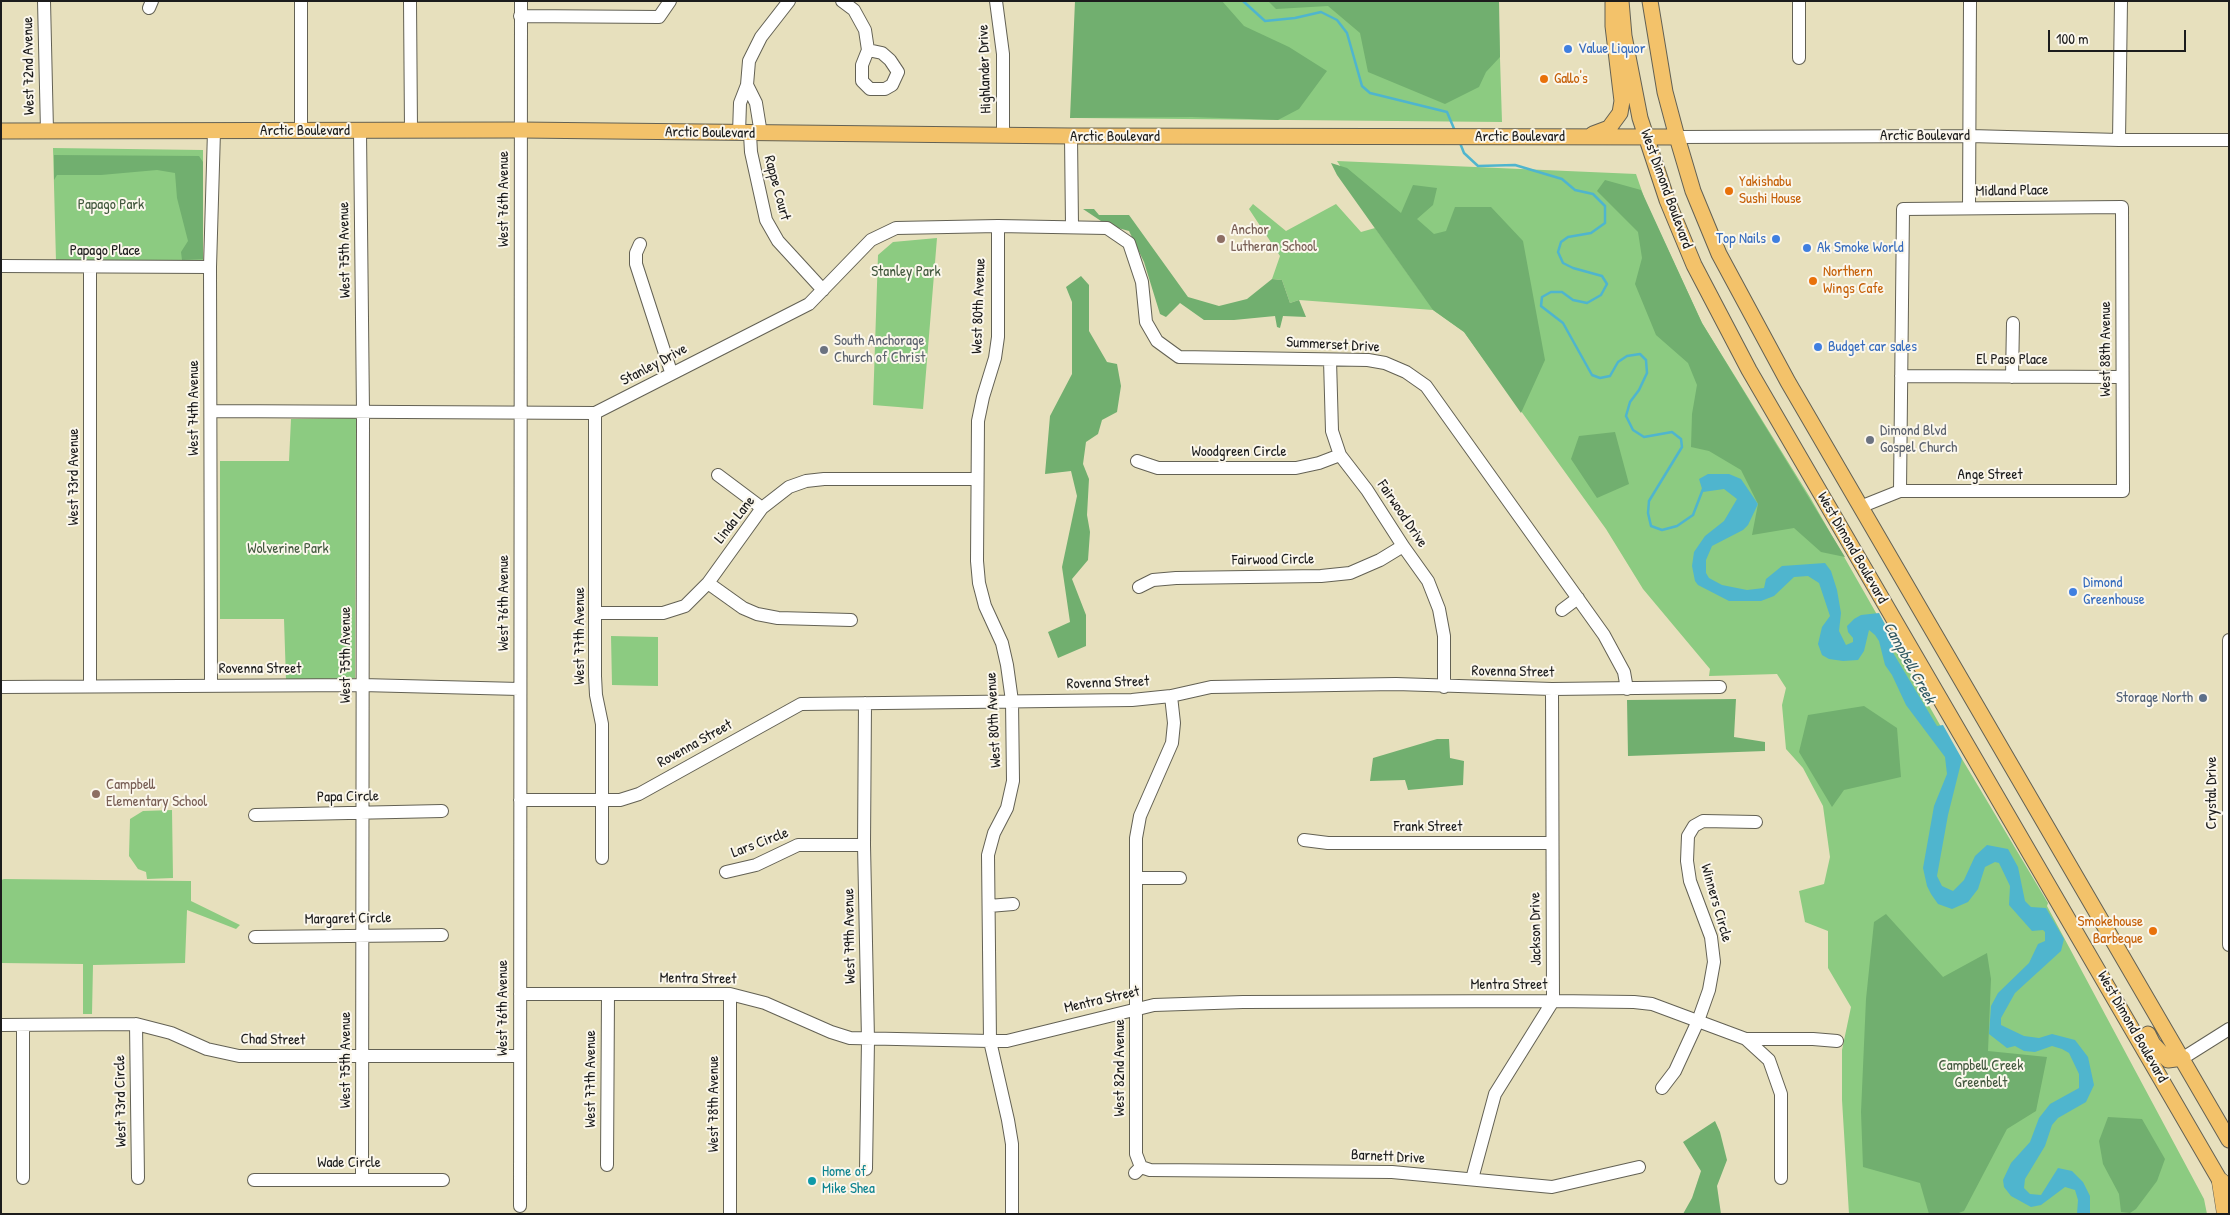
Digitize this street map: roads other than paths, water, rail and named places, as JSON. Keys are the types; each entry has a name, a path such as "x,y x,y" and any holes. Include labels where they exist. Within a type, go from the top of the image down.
{"highway":[{"path":"2225,1189 2226,1214"}],"main road":[{"path":"1586,137 1610,128 1620,113 1621,92 1613,26 1614,1"},
{"name":"West Dimond Boulevard","path":"1621,1 1631,77 1646,137 1667,200 1694,265 1749,370 2225,1189"},
{"name":"West Dimond Boulevard","path":"1650,1 1662,76 1676,137 1693,191 1719,254 1773,356 2229,1140"},
{"name":"Arctic Boulevard","path":"1,131 520,130 1071,136 1676,137"},
{"path":"2093,960 2109,969 2153,1044 2162,1055 2168,1060 2183,1058"}],"street":[{"name":"West 72nd Avenue","path":"44,1 47,131"},
{"path":"301,1 301,131"},
{"path":"410,1 411,130"},
{"name":"West 76th Avenue","path":"520,1 520,1206"},
{"path":"520,16 659,17 670,1"},
{"path":"750,133 740,103 747,85 749,61 760,37 789,1"},
{"path":"842,1 854,10 865,30 868,50"},
{"name":"Highlander Drive","path":"996,1 1003,54 1003,135"},
{"path":"1798,1 1798,58"},
{"path":"1969,208 1970,1"},
{"path":"2119,140 2121,1"},
{"path":"747,85 756,103 750,133"},
{"name":"West 75th Avenue","path":"360,130 363,412 362,1179"},
{"name":"West 74th Avenue","path":"211,685 210,267 214,131"},
{"name":"Rappe Court","path":"750,133 751,152 766,220 778,241 823,290"},
{"path":"1071,136 1072,226"},
{"name":"Arctic Boulevard","path":"1676,137 1970,136 2119,140 2229,140"},
{"name":"Midland Place","path":"1901,376 1903,208 2122,207"},
{"name":"West 88th Avenue","path":"2122,207 2123,491"},
{"name":"West 80th Avenue","path":"998,226 998,337 995,358 978,421 977,479 979,583 985,606 1002,643 1012,701 1013,781 1006,808 994,833 988,855 990,1041 1012,1144 1012,1214"},
{"name":"Stanley Drive","path":"211,410 595,413 625,399 671,372 809,304 871,240 896,228 1072,226"},
{"name":"Summerset Drive","path":"1072,226 1107,228 1129,244 1142,282 1146,322 1157,341 1179,357 1368,360 1385,363 1406,372 1426,386 1604,635 1624,672 1627,689"},
{"path":"640,244 636,253 636,264 671,372"},
{"name":"Papago Place","path":"1,266 210,267"},
{"name":"West 73rd Avenue","path":"90,267 90,686"},
{"path":"2012,376 2013,323"},
{"name":"Fairwood Drive","path":"1330,360 1332,431 1340,455 1367,490 1428,581 1439,610 1444,636 1444,687"},
{"path":"1900,491 1901,376"},
{"name":"El Paso Place","path":"1901,376 2122,377"},
{"name":"West 77th Avenue","path":"595,413 595,676 596,695 602,724 602,858"},
{"name":"Woodgreen Circle","path":"1137,461 1158,468 1296,468 1319,463 1340,455"},
{"path":"718,474 762,508"},
{"name":"Linda Lane","path":"596,614 663,614 676,611 685,606 708,583 762,508 789,487 806,481 824,479 977,479"},
{"name":"Ange Street","path":"1860,507 1900,491 2123,491"},
{"name":"Fairwood Circle","path":"1139,587 1153,580 1176,578 1321,576 1350,573 1380,560 1403,546"},
{"path":"708,583 743,608 758,614 778,618 851,620"},
{"path":"1562,610 1578,598"},
{"name":"Crystal Drive","path":"2229,640 2229,944"},
{"name":"Rovenna Street","path":"520,800 620,800 639,794 801,704 1132,700 1171,696 1210,687 1396,684 1552,689 1720,687"},
{"name":"Rovenna Street","path":"1,687 362,685 519,689"},
{"name":"Jackson Drive","path":"1552,689 1553,1001"},
{"name":"West 82nd Avenue","path":"1138,1170 1136,1154 1136,838 1140,816 1172,743 1174,723 1171,696"},
{"name":"West 79th Avenue","path":"865,703 864,845 868,1040 866,1169"},
{"name":"Papa Circle","path":"255,815 442,811"},
{"name":"Winners Circle","path":"1662,1088 1675,1071 1698,1021 1710,990 1714,962 1711,937 1690,881 1687,861 1688,836 1691,823 1703,821 1756,822"},
{"name":"Frank Street","path":"1304,840 1328,843 1552,843"},
{"name":"Lars Circle","path":"726,872 756,864 798,845 864,845"},
{"path":"1136,878 1180,878"},
{"path":"989,906 1013,904"},
{"name":"Margaret Circle","path":"255,937 442,935"},
{"name":"Mentra Street","path":"520,994 730,994 765,1003 831,1032 850,1038 868,1040 1007,1041 1154,1005 1243,1002 1553,1001 1652,1004 1746,1039"},
{"name":"West 77th Avenue","path":"607,1165 608,994"},
{"name":"West 78th Avenue","path":"730,994 730,1214"},
{"path":"1472,1179 1495,1094 1553,1001"},
{"name":"Chad Street","path":"1,1025 136,1024 171,1033 208,1049 239,1056 519,1056"},
{"name":"West 73rd Circle","path":"136,1024 138,1178"},
{"path":"23,1025 24,1178"},
{"path":"2183,1058 2229,1029"},
{"path":"1746,1039 1822,1039 1837,1041"},
{"path":"1746,1039 1769,1060 1781,1094 1781,1178"},
{"name":"Barnett Drive","path":"1138,1170 1392,1172 1552,1186 1639,1167"},
{"name":"Wade Circle","path":"254,1180 443,1180"}],"water":[{"path":"1708,474 1729,474 1741,479 1758,504 1748,525 1743,530 1712,546 1706,560 1706,573 1709,578 1722,585 1747,590 1764,588 1766,579 1782,566 1825,563 1831,571 1837,590 1841,613 1839,631 1846,645 1853,642 1847,626 1854,619 1861,615 1879,613 1896,645 1892,651 1937,726 1943,725 1962,759 1948,815 1937,876 1942,886 1953,891 1964,880 1975,856 1987,845 2008,849 2018,867 2025,901 2031,907 2046,908 2064,939 2061,951 2015,993 2001,1018 2001,1025 2024,1036 2039,1038 2052,1034 2075,1040 2088,1057 2094,1085 2086,1102 2058,1118 2052,1125 2045,1146 2025,1179 2024,1188 2030,1194 2041,1195 2058,1168 2072,1171 2083,1182 2090,1196 2090,1214 2077,1214 2078,1200 2075,1190 2065,1187 2041,1205 2031,1207 2011,1196 2004,1187 2003,1180 2011,1163 2030,1142 2039,1118 2050,1104 2079,1088 2079,1074 2069,1053 2052,1046 2035,1052 2024,1051 2015,1046 2007,1048 1989,1034 1991,1006 1998,993 2029,963 2038,944 2045,941 2045,932 2043,930 2032,931 2009,905 2010,886 1999,863 1995,862 1985,867 1978,889 1968,902 1952,909 1938,904 1931,894 1923,868 1934,806 1947,774 1945,757 1906,705 1892,675 1885,665 1879,641 1875,635 1869,630 1864,651 1858,660 1843,661 1829,659 1822,655 1818,644 1822,627 1830,616 1819,583 1808,576 1794,577 1774,596 1761,601 1729,601 1698,585 1695,581 1692,566 1694,552 1705,536 1724,521 1737,499 1724,489 1703,492 1699,479"}],"waterway":[{"name":"Campbell Creek","path":"1243,1 1265,21 1295,18 1321,12 1337,20 1347,33 1362,86 1370,93 1447,112 1455,131"},
{"name":"Campbell Creek","path":"1460,143 1464,153 1478,166 1515,165 1562,179 1575,190 1593,194 1605,206 1605,223 1591,233 1568,237 1561,242 1558,252 1563,263 1573,268 1602,276 1607,284 1601,295 1587,303 1573,300 1562,292 1551,292 1542,297 1541,306 1563,323 1592,375 1600,378 1610,376 1618,362 1627,356 1640,354 1646,360 1647,373 1639,390 1630,402 1626,416 1633,430 1644,437 1672,432 1681,439 1682,447 1649,501 1648,513 1651,526 1662,530 1677,526 1693,515 1703,489"}],"place":[{"name":"Value Liquor","path":"1568,49"},
{"name":"Gallo's","path":"1544,79"},
{"name":"Yakishabu Sushi House","path":"1729,191"},
{"name":"Anchor Lutheran School","path":"1221,239"},
{"name":"Top Nails","path":"1776,239"},
{"name":"Ak Smoke World","path":"1807,248"},
{"name":"Northern Wings Cafe","path":"1813,281"},
{"name":"Budget car sales","path":"1818,347"},
{"name":"South Anchorage Church of Christ","path":"824,350"},
{"name":"Dimond Blvd Gospel Church","path":"1870,440"},
{"name":"Dimond Greenhouse","path":"2073,592"},
{"name":"Storage North","path":"2203,698"},
{"name":"Campbell Elementary School","path":"96,794"},
{"name":"Smokehouse Barbeque","path":"2153,931"},
{"name":"Home of Mike Shea","path":"812,1181"}],"park label":[{"name":"Papago Park","path":"111,205"},
{"name":"Stanley Park","path":"906,272"},
{"name":"Wolverine Park","path":"288,549"},
{"name":"Campbell Creek Greenbelt","path":"1981,1074"}]}
